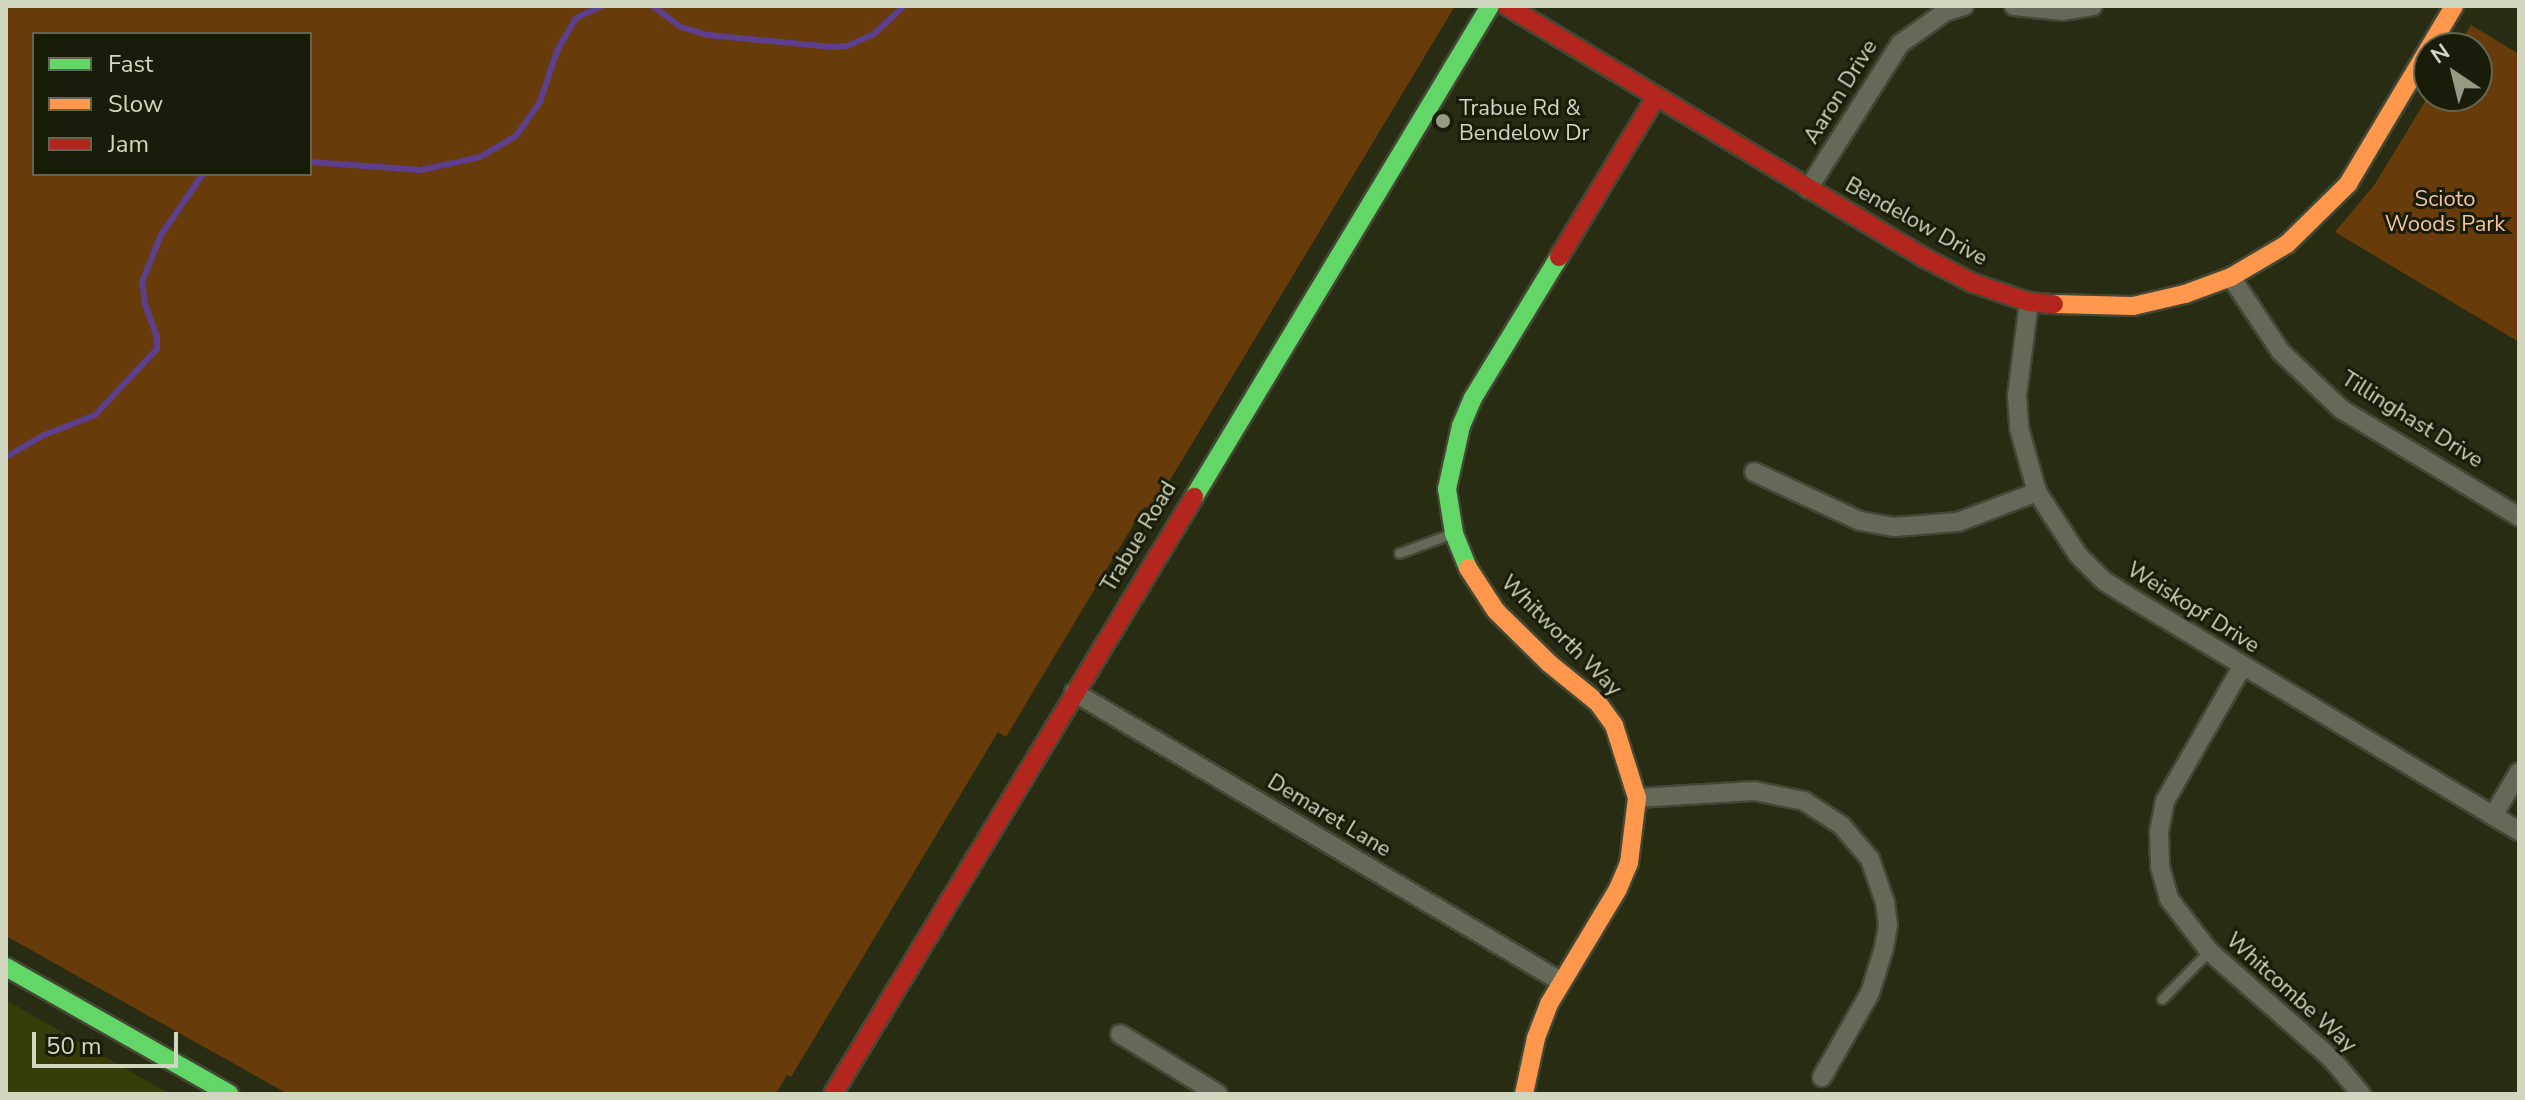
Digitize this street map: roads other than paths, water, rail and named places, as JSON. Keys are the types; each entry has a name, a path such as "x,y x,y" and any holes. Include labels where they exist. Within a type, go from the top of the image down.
{"street":[{"name":"Trabue Road","path":"841,1091 1074,692 1490,6"},
{"name":"Bendelow Drive","path":"1507,6 1808,189 1973,283 2029,302 2133,306 2185,294 2231,277 2287,244 2348,184 2454,6"},
{"name":"Aaron Drive","path":"1808,189 1900,44 1945,12 1964,6"},
{"path":"2014,6 2062,11 2093,6"},
{"name":"Whitworth Way","path":"1524,1094 1536,1038 1560,981 1618,889 1629,863 1637,798 1614,725 1580,685 1550,664 1496,611 1469,571 1454,533 1447,489 1461,426 1473,398 1656,97"},
{"name":"Tillinghast Drive","path":"2231,277 2281,352 2341,409 2519,517"},
{"name":"Weiskopf Drive","path":"2029,302 2017,396 2019,428 2037,492 2064,536 2104,581 2242,667 2519,831"},
{"path":"1754,472 1860,521 1894,527 1958,522 2037,492"},
{"name":"Whitcombe Way","path":"2242,667 2180,770 2165,801 2159,833 2160,867 2169,899 2209,951 2331,1058 2361,1094"},
{"name":"Demaret Lane","path":"1074,692 1560,981"},
{"path":"2493,816 2519,772"},
{"path":"1637,798 1754,791 1804,801 1841,825 1870,859 1885,902 1888,925 1884,948 1870,993 1822,1077"},
{"path":"6,967 230,1094"},
{"path":"1120,1034 1218,1094"}],"lane":[{"path":"1399,553 1454,533"},
{"path":"2162,999 2209,951"}],"waterway":[{"path":"312,162 421,170 480,157 516,136 540,102 557,51 576,18 602,6"},
{"path":"653,6 681,27 708,35 833,47 847,46 874,34 904,6"},
{"path":"6,457 44,435 95,415 157,349 157,337 145,304 142,282 161,235 202,176"}],"place":[{"name":"Trabue Rd & Bendelow Dr","path":"1443,121"}],"park label":[{"name":"Scioto Woods Park","path":"2445,212"}]}
